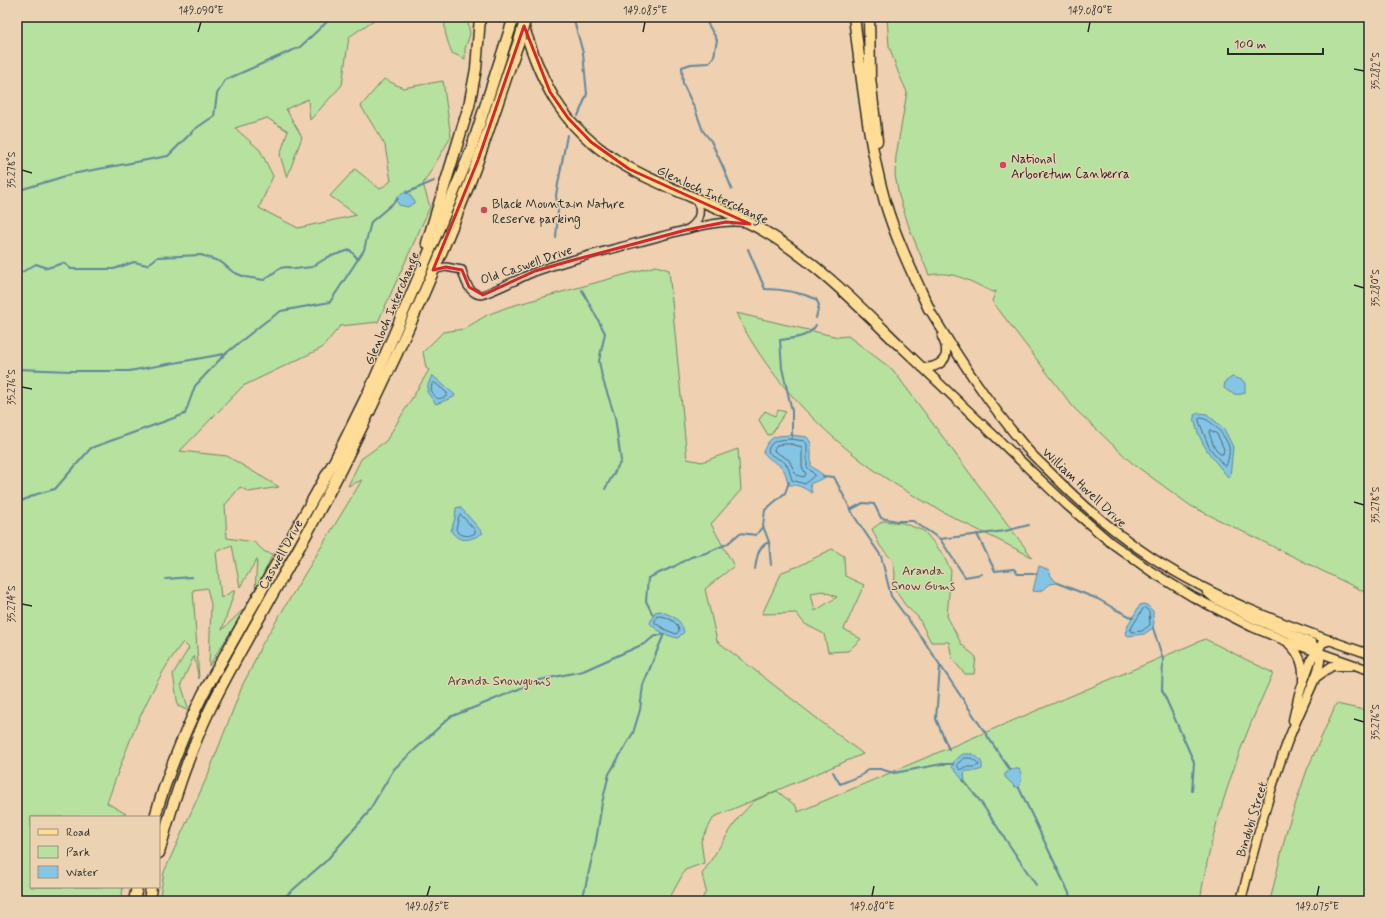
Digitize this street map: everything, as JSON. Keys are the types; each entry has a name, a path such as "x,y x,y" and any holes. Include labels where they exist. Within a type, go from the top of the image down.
{"highway":[{"path":"392,338 396,321 428,240 465,122 476,69 480,17"},
{"name":"Glenloch Interchange","path":"433,270 478,160 526,17"},
{"path":"854,17 870,138 886,203 897,235 929,309"},
{"path":"869,17 869,63 872,107 879,152 897,235"},
{"name":"Glenloch Interchange","path":"306,512 360,411 425,262 470,153 516,18"},
{"name":"Glenloch Interchange","path":"516,18 546,84 561,110 582,134 600,150 618,163 750,224 775,238 833,282 898,344"},
{"name":"Caswell Drive","path":"160,849 175,796 209,711 238,654 299,548 339,474 386,377 433,270"},
{"name":"Caswell Drive","path":"155,816 168,776 193,714 217,667 306,512"},
{"path":"134,901 137,888"},
{"path":"149,901 151,888"}],"main road":[{"path":"922,367 929,368 936,366 944,360 946,354 946,346 929,309"},
{"name":"William Hovell Drive","path":"929,309 978,386 1029,451 1066,489 1118,534 1152,558 1196,583 1250,609 1369,654"},
{"name":"Glenloch Interchange","path":"898,344 922,367"},
{"name":"William Hovell Drive","path":"922,367 1067,505 1115,546 1152,572 1193,597 1252,627 1286,641 1369,670"},
{"path":"1196,583 1215,599 1252,618 1312,642 1318,652"},
{"path":"1318,652 1322,643 1331,640"},
{"path":"1286,641 1295,649 1302,667 1303,679 1299,694"},
{"name":"Bindubi Street","path":"1241,901 1259,831 1287,744 1299,694 1312,658 1318,652 1320,662 1315,678 1287,744"},
{"path":"1315,678 1332,666 1357,666"}],"street":[{"path":"686,230 695,224 699,215 698,203 690,197"},
{"name":"Old Caswell Drive","path":"433,270 446,267 462,270 469,288 476,293 483,295 550,266 686,230 726,222 750,224"}],"highlighted area":[{"path":"524,26 550,92 568,118 591,142 629,169 750,224 726,222 686,230 535,271 483,295 469,287 462,270 446,267 433,270 478,160"}],"green space":[{"path":"17,17 378,17 349,37 342,85 310,120 308,99 286,109 302,137 287,178 280,155 288,131 267,118 235,128 260,150 273,176 259,208 298,228 357,215 330,196 355,169 380,189 391,181 385,145 361,106 384,79 403,88 443,81 451,137 423,184 430,207 378,322 340,326 322,348 243,386 180,451 227,456 279,487 249,492 240,487 225,505 227,538 254,542 265,552 273,554 255,591 257,559 240,587 232,545 216,552 221,598 235,590 222,630 247,606 209,666 211,604 207,588 193,590 199,679 194,656 181,684 189,711 178,706 173,674 189,648 183,642 170,660 148,699 130,740 107,803 126,814 114,816 30,816 30,888 123,888 121,901 17,901"},
{"path":"446,17 467,17 470,34 465,49 465,59 452,53 445,31"},
{"path":"887,17 1369,17 1369,594 1191,506 1132,463 1074,408 992,301 996,291 993,292 962,278 947,274 929,275 910,230 899,196 895,175 896,156 907,92 889,46"},
{"name":"Aranda Snowgums","path":"656,266 669,270 687,459 702,462 738,449 741,490 711,524 734,566 705,589 717,641 863,754 714,817 701,841 704,863 685,870 668,901 159,901 164,872 207,777 243,684 261,646 362,480 348,486 361,459 386,441 429,370 426,368 423,352 443,332 464,329 487,315 508,307"},
{"path":"736,313 838,337 848,336 893,370 1032,557 914,496 874,470 850,452 827,432 785,388 766,364"},
{"path":"778,410 786,412 772,434 768,435 759,420 765,411 775,416"},
{"name":"Aranda Snow Gums","path":"883,521 903,523 924,531 942,553 951,571 947,616 962,645 976,657 974,674 965,674 952,659 949,642 931,642 918,617 905,605 894,588 895,574 893,561 880,546 872,529"},
{"path":"832,549 844,556 845,576 864,585 844,629 861,639 848,651 828,652 824,634 805,624 796,613 762,614 782,572 799,566","holes":["823,591 837,597 815,611 811,593"]},
{"path":"1205,639 1273,673 1246,734 1229,782 1207,861 1200,901 701,901 706,891 702,874 739,817 754,801 777,791 796,806 798,812"},
{"path":"1336,704 1369,711 1369,901 1270,901 1287,829 1307,770"}],"water":[{"path":"406,190 415,202 408,207 399,205 396,200 397,197"},
{"path":"432,375 455,395 454,397 436,404 427,392"},
{"path":"1232,377 1242,380 1245,383 1245,393 1234,394 1224,388 1225,382"},
{"path":"1199,413 1207,414 1224,429 1233,447 1230,477 1228,477 1206,449 1198,433 1194,415"},
{"path":"791,435 807,437 811,443 811,466 826,477 810,484 812,493 798,486 788,485 782,467 763,452 771,439 777,436"},
{"path":"460,507 483,533 466,540 458,538 454,535 451,531 456,508"},
{"path":"1039,566 1049,570 1051,576 1057,583 1049,584 1040,591 1033,591"},
{"path":"1140,605 1147,605 1153,611 1153,628 1144,634 1128,636 1125,633 1129,623"},
{"path":"660,611 675,618 683,627 684,632 678,638 662,633 650,623 655,612"},
{"path":"963,754 972,754 977,757 981,761 982,766 982,769 976,771 966,771 964,774 965,780 963,780 952,767 954,761"},
{"path":"1014,769 1019,769 1021,774 1019,788 1014,786 1005,777 1005,774"}],"waterway":[{"path":"23,189 72,174 168,156 195,129 214,116 217,94 225,80 300,47 332,17"},
{"path":"573,17 583,53 587,94 578,116"},
{"path":"704,17 717,40 714,56 709,63 691,64 682,67 683,84 695,109 703,131 711,141 732,189"},
{"path":"556,238 558,213 556,195 567,135"},
{"path":"406,193 434,181"},
{"path":"17,503 37,494 55,489 91,448 185,414 195,386 225,354 281,311 330,302 364,250 371,222 398,199"},
{"path":"748,249 765,289 791,292 816,299 819,305 816,318"},
{"path":"17,275 36,264 47,268 64,263 71,269 114,269 134,262 147,265 158,257 201,255 221,262 233,272 245,277 264,280 280,268 288,267 295,269 312,267 328,257 350,250 358,259"},
{"path":"582,290 605,333 599,361 602,377 615,417 621,461 605,489"},
{"path":"792,438 792,411 782,368 780,340 805,335 809,333 816,325"},
{"path":"17,369 129,371 224,354"},
{"path":"823,476 834,477 854,516 881,556 891,596 924,641 1010,770"},
{"path":"653,615 646,601 648,578 691,557 706,553 727,544 740,533 756,535 763,526 765,510 785,493 789,482"},
{"path":"850,510 863,503 874,504 881,518 897,521 913,521 940,539 1005,531 1029,525"},
{"path":"763,526 769,542 771,565"},
{"path":"977,534 995,571 1014,569 1018,574 1036,574"},
{"path":"940,539 965,577 982,574"},
{"path":"755,569 760,550 769,542"},
{"path":"166,579 192,577"},
{"path":"1057,583 1098,599 1133,618"},
{"path":"1153,628 1163,659 1162,690 1194,762 1192,791"},
{"path":"280,901 326,861 367,814 394,769 450,717 540,680 583,671 646,643 653,637 664,634"},
{"path":"582,901 596,841 602,803 609,774 633,733 640,710 643,685 664,634"},
{"path":"940,666 936,719 949,750"},
{"path":"833,772 840,784 862,775 868,769 880,769 894,773 942,764 953,764"},
{"path":"963,780 980,801 1036,885"},
{"path":"1019,788 1069,893 1071,901"}],"place":[{"name":"National Arboretum Canberra","path":"1003,165"},
{"name":"Black Mountain Nature Reserve parking","path":"484,210"}]}
